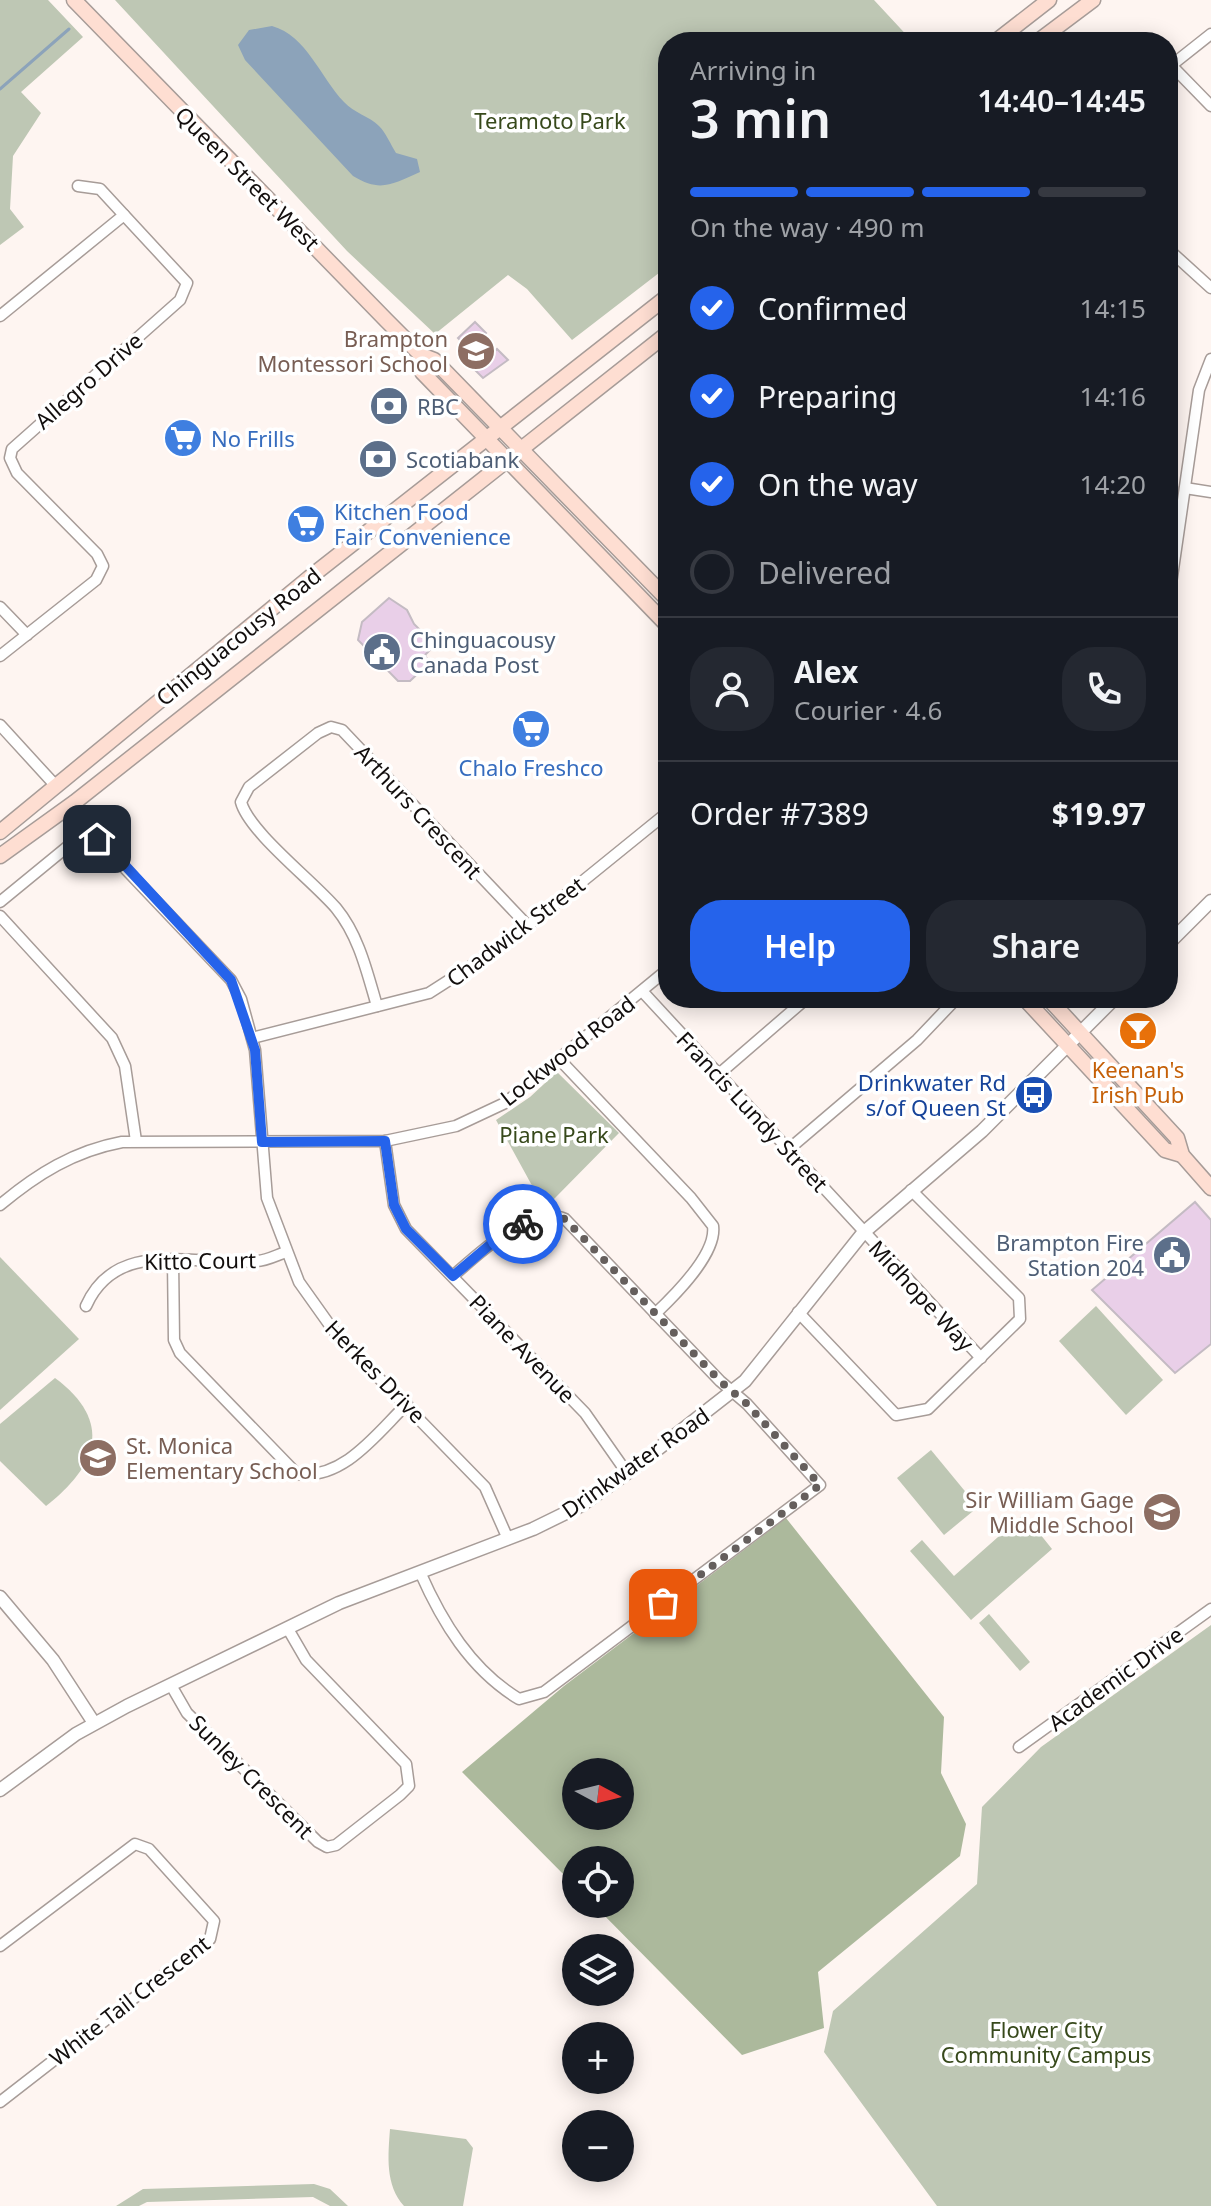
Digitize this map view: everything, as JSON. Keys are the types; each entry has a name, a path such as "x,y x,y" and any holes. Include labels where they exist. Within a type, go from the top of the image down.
{"main road":[{"path":"1008,32 1049,0"},
{"path":"1050,32 1093,0"},
{"name":"Queen Street West","path":"76,1 421,355 434,360 658,590"},
{"name":"Chinguacousy Road","path":"0,832 485,439 658,304"},
{"name":"Chinguacousy Road","path":"0,856 75,802 658,341"},
{"name":"Queen Street West","path":"421,355 422,372 658,616"},
{"path":"1033,1008 1165,1150 1182,1155"},
{"path":"1057,1008 1177,1138 1182,1155 1211,1188"}],"street":[{"path":"1178,61 1211,34"},
{"path":"1178,75 1211,106"},
{"path":"0,316 124,215 100,189 78,186"},
{"name":"Allegro Drive","path":"0,656 96,580 103,566 97,554 17,473 10,458 12,449 175,305 186,290 184,276 124,215"},
{"path":"1178,258 1211,288"},
{"path":"1178,536 1199,390 1211,359"},
{"path":"1185,488 1211,492"},
{"path":"0,607 27,635"},
{"path":"0,725 55,785"},
{"name":"Arthurs Crescent","path":"377,1006 352,932 299,869 245,816 241,802 249,787 318,733 331,727 342,730 528,926"},
{"name":"Chadwick Street","path":"252,1038 429,993 474,968 658,820"},
{"name":"Herkes Drive","path":"0,902 78,838 97,839 108,847 231,980 252,1038 267,1198 299,1282 336,1334 485,1487 508,1539"},
{"path":"1178,934 1211,901"},
{"path":"0,916 112,1038 125,1066 136,1141"},
{"name":"Lockwood Road","path":"0,1205 31,1179 99,1146 136,1141 385,1141 456,1126 505,1103 658,977"},
{"name":"Francis Lundy Street","path":"642,991 863,1233"},
{"path":"719,1074 795,1008"},
{"path":"789,1149 917,1040 947,1008"},
{"name":"Drinkwater Road","path":"0,1790 94,1723 339,1603 508,1539 580,1506 627,1473 763,1362 798,1312 863,1233 982,1131 1104,1008"},
{"path":"559,1059 691,1198 713,1226 711,1245 680,1291 655,1314"},
{"name":"Piane Avenue","path":"385,1141 394,1205 406,1229 585,1413 627,1473"},
{"path":"798,1312 896,1415 928,1409 1020,1319 1019,1298 911,1190"},
{"path":"420,1572 437,1612 478,1666 519,1699 544,1692 820,1485 565,1219 552,1215 524,1223 492,1243 453,1276"},
{"name":"Midhope Way","path":"863,1233 981,1358"},
{"name":"Kitto Court","path":"86,1306 93,1290 129,1262 259,1261 286,1252"},
{"path":"173,1260 174,1340 180,1353 297,1474 324,1473 349,1460 407,1404"},
{"path":"0,1597 53,1660 94,1723"},
{"name":"Academic Drive","path":"1019,1747 1211,1609"},
{"name":"Sunley Crescent","path":"172,1687 187,1713 318,1842 327,1847 336,1845 400,1795 409,1786 409,1775 406,1764 306,1660 288,1629"},
{"name":"White Tail Crescent","path":"0,1946 135,1844 149,1849 214,1921 210,1939 0,2102"}],"green space":[{"path":"0,0 48,0 83,37 21,92 41,113 13,156 10,209 24,227 0,245"},
{"name":"Teramoto Park","path":"115,0 874,0 904,32 658,32 658,274 572,340 527,289 508,275 435,334 347,251"},
{"name":"Piane Park","path":"557,1072 619,1133 554,1199 541,1202 496,1120 530,1097"},
{"path":"0,1257 79,1339 0,1410"},
{"path":"1096,1306 1163,1380 1126,1415 1059,1341"},
{"path":"55,1378 74,1394 86,1411 92,1427 92,1444 87,1460 77,1475 46,1506 0,1461 0,1424"},
{"path":"931,1450 978,1507 944,1535 897,1478"},
{"path":"1024,1514 1052,1549 971,1620 910,1551 922,1540 954,1576"},
{"path":"786,1518 944,1717 941,1773 966,1824 960,1856 818,1972 824,2028 742,2055 634,1946 634,1934 623,1934 607,1918 634,1918 634,1846 562,1846 562,1873 462,1772 564,1686"},
{"path":"989,1614 1030,1662 1020,1671 979,1623"},
{"name":"Flower City Community Campus","path":"1211,1625 1211,2206 937,2206 824,2052 833,2011 977,1884 982,1807 1041,1747"},
{"path":"390,2129 466,2139 473,2148 463,2206 404,2206 391,2180"},
{"path":"314,2184 330,2189 348,2206 330,2206 313,2197 147,2202 139,2206 116,2206 143,2189"}],"water":[{"path":"272,26 284,31 304,48 335,92 352,109 379,126 396,153 417,159 420,172 386,185 371,184 353,176 245,60 238,45 249,30"}],"building":[{"name":"Brampton Montessori School","path":"475,322 486,333 477,342 490,356 497,349 508,360 483,378 461,356 469,349 458,338"},
{"path":"389,598 407,610 414,624 435,645 425,655 429,663 410,681 398,681 358,640 362,622"},
{"name":"Brampton Fire Station 204","path":"1195,1202 1211,1220 1211,1344 1175,1373 1092,1290"}],"waterway":[{"path":"0,89 69,29"}],"way so far":[{"path":"523,1224 545,1215 565,1219 720,1381 747,1404 820,1485 663,1603"}],"place":[{"name":"Brampton Montessori School","path":"476,351"},
{"name":"RBC","path":"389,406"},
{"name":"No Frills","path":"183,438"},
{"name":"Scotiabank","path":"378,459"},
{"name":"Kitchen Food Fair Convenience","path":"306,524"},
{"name":"Chinguacousy Canada Post","path":"382,652"},
{"name":"Chalo Freshco","path":"531,729"},
{"name":"Keenan's Irish Pub","path":"1138,1031"},
{"name":"Drinkwater Rd s/of Queen St","path":"1034,1095"},
{"name":"Brampton Fire Station 204","path":"1172,1255"},
{"name":"St. Monica Elementary School","path":"98,1458"},
{"name":"Sir William Gage Middle School","path":"1162,1512"}],"route":[{"path":"97,839 208,952 231,980 241,999 255,1050 262,1142 385,1141 394,1205 406,1229 453,1276 492,1243 523,1224"}]}
